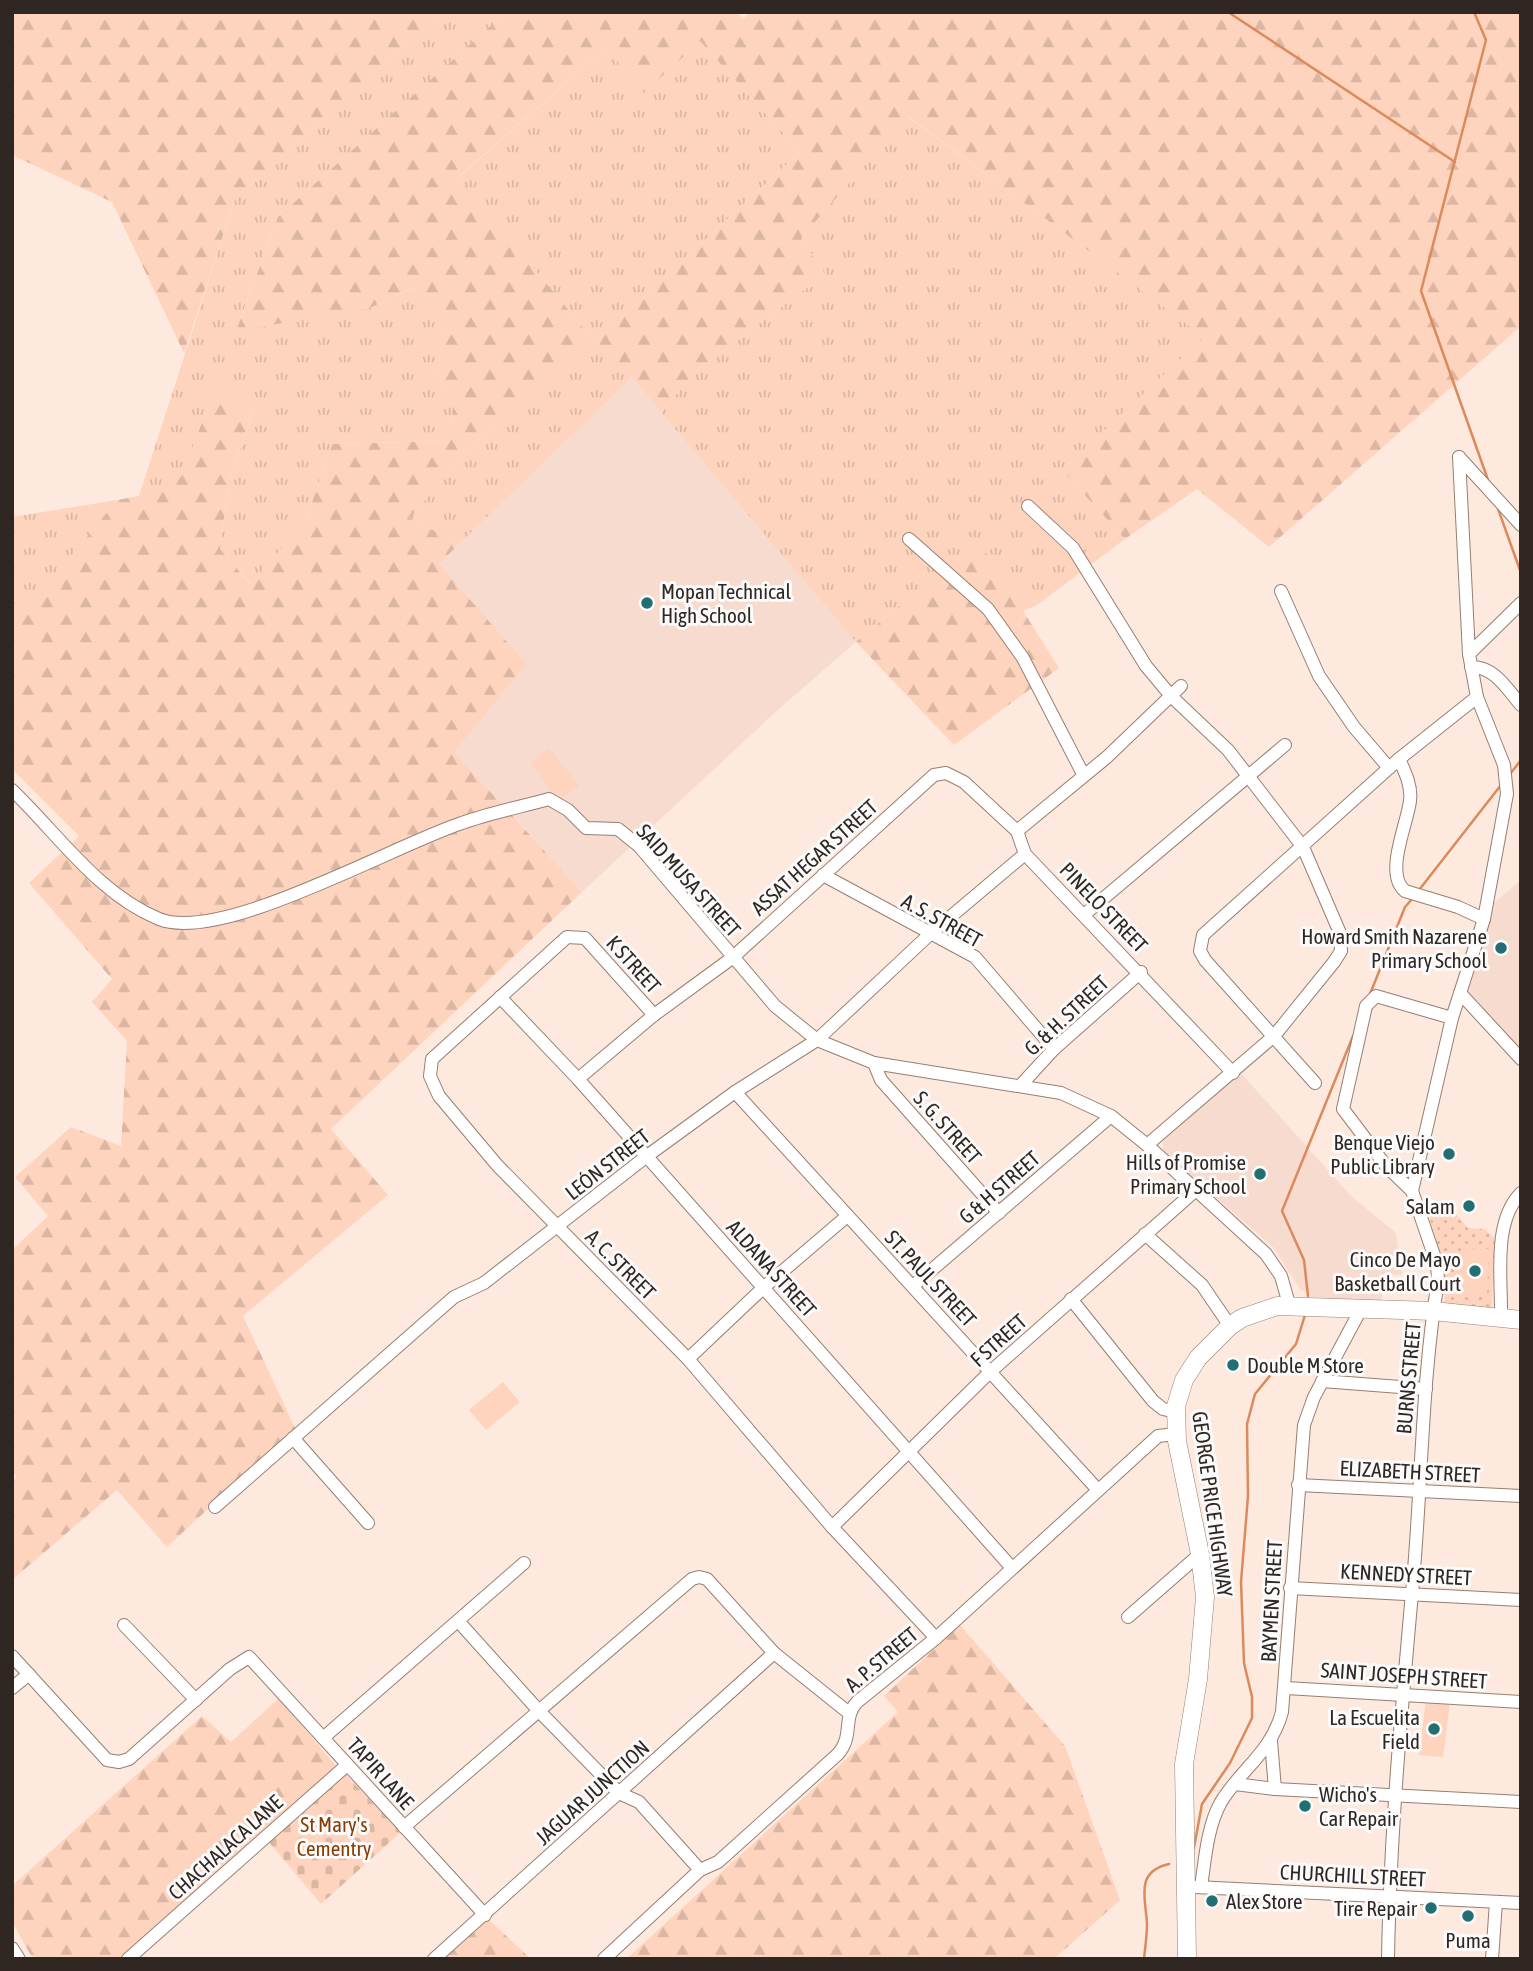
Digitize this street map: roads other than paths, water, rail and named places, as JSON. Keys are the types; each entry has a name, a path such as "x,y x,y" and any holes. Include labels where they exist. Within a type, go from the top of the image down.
{"highway":[{"name":"GEORGE PRICE HIGHWAY","path":"1187,1959 1192,1886 1184,1764 1198,1679 1205,1597 1200,1554 1176,1434 1179,1392 1191,1368 1230,1326 1266,1309 1289,1304 1433,1311 1521,1320"}],"street":[{"path":"1412,1191 1452,1018 1484,919 1504,819 1507,786 1504,765 1477,697 1470,660 1459,457 1521,524"},
{"path":"1028,506 1073,548 1139,655 1171,696 1228,750 1303,847 1321,883 1342,943 1334,962 1274,1036 1147,1145"},
{"path":"909,539 970,591 1004,632 1044,694 1083,774"},
{"path":"1281,590 1319,676 1354,727 1389,768"},
{"path":"1470,660 1521,603"},
{"path":"1470,660 1493,673 1521,705"},
{"path":"1017,831 1083,774 1107,757 1181,686"},
{"path":"1315,1083 1205,960 1200,943 1203,935 1399,758 1477,697"},
{"path":"1085,914 1285,746"},
{"path":"1399,758 1410,800 1400,839 1396,877 1398,886 1405,891 1458,907 1484,919"},
{"name":"PINELO STREET","path":"946,773 964,782 1017,831 1025,854 1141,972 1233,1073"},
{"name":"ASSAT HEGAR STREET","path":"578,1079 654,1015 732,958 934,775 946,773"},
{"name":"SAID MUSA STREET","path":"12,790 124,901 160,920 180,923 206,923 248,912 461,823 549,799 568,810 586,828 618,829 639,846 775,1006 817,1040 874,1063 1062,1093 1111,1116 1147,1145 1266,1254 1281,1276 1289,1304"},
{"name":"LEÓN STREET","path":"215,1507 454,1297 484,1283 646,1156 735,1093 817,1040 930,934 1025,854"},
{"name":"A. S. STREET","path":"823,875 975,957 1054,1049"},
{"name":"A. C. STREET","path":"585,938 567,937 432,1059 430,1076 439,1096 488,1155 688,1359 832,1527 936,1638"},
{"name":"K STREET","path":"585,938 654,1015"},
{"name":"G. & H. STREET","path":"1020,1087 1054,1049 1141,972"},
{"path":"1460,993 1521,1059"},
{"path":"1412,1191 1386,1166 1343,1109 1366,1006 1376,996 1452,1018"},
{"name":"ALDANA STREET","path":"500,997 578,1079 1012,1569"},
{"name":"S. G. STREET","path":"874,1063 881,1080 999,1213"},
{"name":"ST. PAUL STREET","path":"735,1093 1098,1490"},
{"name":"G & H STREET","path":"913,1286 1111,1116"},
{"name":"F STREET","path":"832,1527 990,1373 1196,1190"},
{"name":"BURNS STREET","path":"1388,1959 1389,1895 1401,1693 1412,1593 1437,1264 1412,1191"},
{"path":"1501,1318 1503,1228 1514,1199 1521,1193"},
{"path":"688,1359 763,1287 846,1217"},
{"path":"1145,1234 1202,1284 1230,1326"},
{"path":"1071,1300 1153,1401 1163,1409 1176,1412"},
{"name":"BAYMEN STREET","path":"1192,1886 1224,1798 1255,1763 1279,1723 1286,1688 1290,1588 1304,1425 1322,1381 1362,1309"},
{"path":"1322,1381 1426,1389"},
{"name":"A. P. STREET","path":"604,1959 700,1870 718,1862 838,1754 848,1739 849,1713 858,1702 936,1638 1158,1436 1176,1434"},
{"path":"293,1438 368,1523"},
{"name":"ELIZABETH STREET","path":"1298,1485 1521,1496"},
{"path":"1128,1617 1200,1554"},
{"path":"323,1738 524,1563"},
{"path":"404,1826 699,1577 707,1579 774,1653 849,1713"},
{"name":"KENNEDY STREET","path":"1290,1588 1521,1600"},
{"path":"459,1622 539,1711 619,1793 639,1802 700,1870"},
{"path":"12,1656 107,1760 119,1762 129,1759 196,1700 124,1625"},
{"name":"JAGUAR JUNCTION","path":"434,1959 774,1653"},
{"name":"TAPIR LANE","path":"196,1700 249,1657 485,1915"},
{"path":"12,1688 29,1674"},
{"name":"SAINT JOSEPH STREET","path":"1286,1688 1521,1702"},
{"path":"1271,1740 1275,1789"},
{"name":"CHACHALACA LANE","path":"128,1959 347,1765"},
{"path":"1236,1784 1275,1789 1521,1802"},
{"name":"CHURCHILL STREET","path":"1192,1886 1521,1903"},
{"path":"1492,1959 1496,1902"},
{"path":"12,1948 19,1959"}],"waterway":[{"path":"1228,12 1455,162"},
{"path":"1474,12 1486,40 1421,291 1488,480"},
{"path":"1497,506 1521,573"},
{"path":"1510,774 1521,760"},
{"path":"1419,890 1501,785"},
{"path":"1370,994 1405,907 1413,898"},
{"path":"1308,1296 1304,1260 1282,1211 1353,1036"},
{"path":"1193,1853 1202,1804 1230,1763 1252,1718 1252,1697 1244,1663 1241,1582 1248,1496 1247,1424 1255,1394 1296,1344 1305,1315"},
{"path":"1144,1959 1147,1928 1144,1896 1146,1880 1158,1868 1169,1864"}],"place":[{"name":"Mopan Technical High School","path":"647,603"},
{"name":"Howard Smith Nazarene Primary School","path":"1501,948"},
{"name":"Benque Viejo Public Library","path":"1449,1154"},
{"name":"Hills of Promise Primary School","path":"1260,1174"},
{"name":"Salam","path":"1469,1206"},
{"name":"Cinco De Mayo Basketball Court","path":"1475,1271"},
{"name":"Double M Store","path":"1233,1365"},
{"name":"La Escuelita Field","path":"1434,1729"},
{"name":"Wicho's Car Repair","path":"1305,1806"},
{"name":"Alex Store","path":"1212,1901"},
{"name":"Tire Repair","path":"1431,1908"},
{"name":"Puma","path":"1468,1916"}],"park label":[{"name":"St Mary's Cementry","path":"334,1836"}]}
